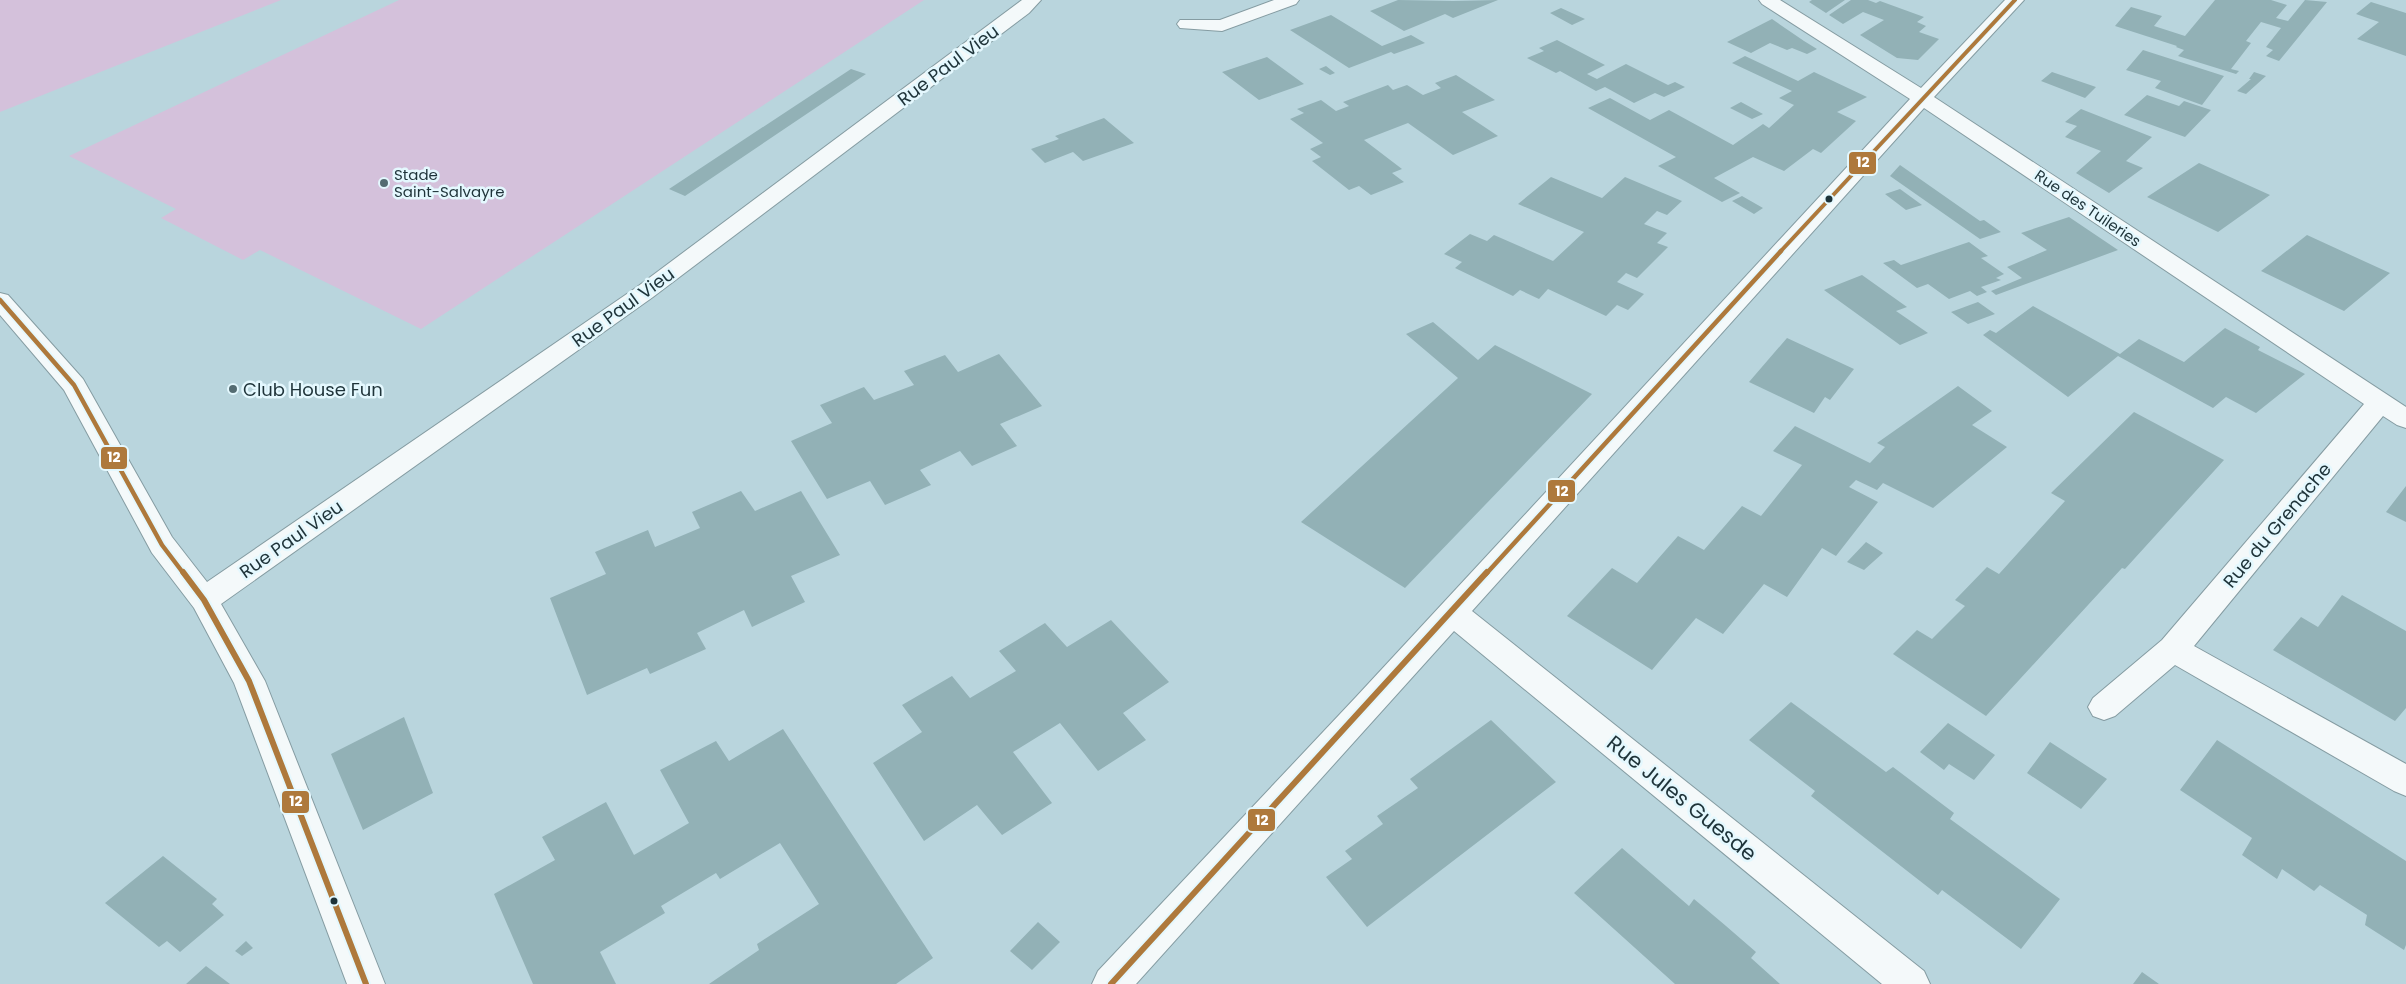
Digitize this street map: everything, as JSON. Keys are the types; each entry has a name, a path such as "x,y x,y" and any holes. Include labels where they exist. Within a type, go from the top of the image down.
{"street":[{"name":"Rue Paul Vieu","path":"204,600 645,292 1023,9 1032,0"},
{"path":"1186,24 1222,26 1290,0"},
{"name":"Rue des Tuileries","path":"1768,0 1922,98 2406,419"},
{"path":"1121,980 1596,452 1922,98 2015,0"},
{"path":"0,300 74,385 162,545 204,600 249,681 366,984"},
{"name":"Rue du Grenache","path":"2104,707 2173,649 2380,402"},
{"name":"Rue Jules Guesde","path":"1453,612 1911,984"},
{"path":"2173,649 2406,781"}],"shaded area":[{"path":"0,0 281,0 0,112"},
{"name":"Stade Saint-Salvayre","path":"399,0 924,0 421,329 260,250 243,260 161,218 176,209 69,156"}],"building":[{"path":"1398,0 1498,0 1453,18 1445,14 1404,31 1370,11"},
{"path":"1812,0 1845,0 1826,13 1809,2"},
{"path":"1851,0 1868,0 1876,3 1880,1 1924,17 1917,22 1926,26 1919,32 1939,39 1918,60 1897,58 1860,35 1884,20 1863,12 1843,24 1829,15"},
{"path":"2215,0 2271,0 2287,5 2276,18 2288,21 2305,0 2327,2 2279,61 2266,56 2273,50 2266,47 2281,28 2261,22 2246,41 2251,43 2231,69 2239,71 2236,74 2178,56 2184,50 2177,46 2115,26 2131,7 2162,16 2154,26 2185,36"},
{"path":"2371,2 2406,13 2406,56 2357,39 2379,22 2356,14"},
{"path":"1561,8 1585,19 1572,25 1550,13"},
{"path":"1331,15 1382,46 1411,35 1425,43 1394,54 1391,52 1349,68 1290,30"},
{"path":"1772,19 1817,49 1807,54 1792,48 1787,50 1770,43 1751,53 1727,42"},
{"path":"1557,40 1605,65 1587,74 1597,79 1626,64 1668,85 1675,82 1685,87 1664,97 1655,93 1634,103 1605,87 1596,91 1560,71 1556,73 1527,58 1544,51 1539,48"},
{"path":"2143,50 2224,76 2202,105 2155,88 2161,81 2126,70"},
{"path":"1745,56 1798,81 1814,72 1867,97 1837,112 1856,121 1821,153 1813,149 1784,171 1753,157 1714,178 1740,193 1722,202 1658,166 1676,157 1588,108 1610,98 1650,120 1669,110 1733,145 1763,124 1769,128 1794,105 1779,98 1792,91 1732,63"},
{"path":"1267,57 1304,84 1259,100 1222,72"},
{"path":"1326,66 1335,73 1330,75 1319,69"},
{"path":"851,69 866,74 685,196 669,189"},
{"path":"2052,72 2096,87 2085,98 2041,81"},
{"path":"2254,72 2266,76 2246,94 2237,91 2251,79 2249,79"},
{"path":"1456,75 1495,100 1462,112 1498,136 1453,155 1408,123 1364,140 1402,169 1392,173 1404,182 1371,195 1359,186 1349,190 1312,161 1321,157 1310,149 1323,143 1290,119 1304,113 1297,109 1321,100 1336,111 1349,106 1343,102 1388,85 1393,90 1407,85 1423,95 1441,88 1435,83"},
{"path":"2147,95 2179,106 2184,101 2211,110 2185,137 2124,115"},
{"path":"1741,102 1763,114 1752,119 1730,108"},
{"path":"2081,109 2152,137 2126,161 2143,168 2109,193 2076,173 2101,151 2065,137 2077,126 2065,122"},
{"path":"1104,118 1134,143 1083,161 1073,152 1045,163 1031,149 1059,139 1055,136"},
{"path":"2199,163 2270,195 2218,232 2147,197"},
{"path":"1900,165 1980,221 1984,220 2001,232 1980,239 1890,176"},
{"path":"1551,177 1602,198 1625,177 1682,201 1667,215 1657,211 1644,224 1667,233 1657,243 1668,247 1637,278 1626,273 1617,282 1644,294 1628,310 1617,305 1606,316 1548,289 1539,299 1520,290 1513,296 1455,268 1462,262 1444,254 1470,234 1487,241 1494,235 1553,261 1584,232 1518,204"},
{"path":"1900,189 1922,205 1906,210 1885,194"},
{"path":"1742,196 1763,208 1754,214 1732,201"},
{"path":"2069,217 2118,250 1996,295 1991,291 2022,278 2007,267 2047,250 2021,233"},
{"path":"2307,235 2390,273 2344,311 2261,271"},
{"path":"1969,242 1988,256 1981,258 2004,274 1996,278 2001,280 1981,287 1987,292 1977,296 1970,291 1949,299 1928,284 1917,288 1883,263 1894,260 1901,265"},
{"path":"1862,275 1907,307 1896,311 1928,333 1900,345 1824,290"},
{"path":"1978,302 1995,314 1968,324 1951,312"},
{"path":"2033,306 2120,354 2139,339 2184,362 2225,328 2260,347 2258,350 2305,374 2256,413 2226,397 2213,408 2118,356 2068,397 1983,335 1990,330 1996,333"},
{"path":"1433,322 1478,360 1495,345 1592,394 1405,588 1301,522 1458,378 1406,334"},
{"path":"1787,338 1854,369 1830,400 1825,397 1814,413 1749,382"},
{"path":"999,354 1042,406 1000,424 1017,446 972,466 960,451 920,470 931,485 885,505 870,481 827,499 791,441 832,423 820,405 864,387 874,400 914,385 904,371 945,355 958,372"},
{"path":"1958,386 1992,411 1972,425 2007,447 1933,508 1883,483 1877,490 1856,480 1849,487 1878,502 1836,556 1822,548 1787,597 1764,584 1723,634 1696,618 1652,670 1567,616 1612,568 1637,583 1678,536 1704,550 1742,506 1761,516 1802,465 1773,451 1795,426 1870,463 1885,447 1877,443"},
{"path":"2134,412 2224,460 2125,569 2122,568 1986,716 1893,654 1917,630 1932,639 1965,606 1955,600 1987,567 1999,574 2065,501 2051,493"},
{"path":"2406,486 2406,522 2386,512"},
{"path":"741,491 755,511 801,491 840,555 791,576 805,602 752,627 744,610 697,633 706,649 650,674 647,668 587,695 550,598 606,574 595,552 648,530 655,547 700,528 692,512"},
{"path":"1866,542 1883,553 1864,570 1847,562"},
{"path":"2342,595 2406,631 2406,708 2395,721 2273,650 2301,617 2318,627"},
{"path":"1111,620 1169,682 1123,713 1146,740 1098,771 1060,723 1013,752 1052,803 1002,835 977,805 924,841 873,763 922,732 902,705 952,676 970,698 1016,671 999,651 1045,623 1067,647"},
{"path":"1791,702 1886,772 1893,767 1954,813 1950,819 2060,899 2021,949 1942,890 1938,895 1811,796 1815,791 1749,740"},
{"path":"404,717 433,793 363,830 331,754"},
{"path":"1491,720 1556,782 1367,927 1326,877 1352,859 1345,851 1383,824 1377,816 1418,788 1410,779"},
{"path":"1948,723 1995,755 1974,780 1949,764 1944,770 1920,752"},
{"path":"783,729 933,958 896,984 709,984 759,950 757,944 819,904 780,843 720,879 716,873 661,906 665,913 600,952 616,984 533,984 494,894 555,860 542,837 606,802 634,855 689,823 660,770 716,741 729,761"},
{"path":"2217,740 2406,861 2406,945 2404,950 2365,925 2367,915 2320,885 2314,891 2282,869 2277,879 2242,855 2252,838 2180,790"},
{"path":"2050,742 2107,779 2081,809 2027,773"},
{"path":"1622,848 1689,906 1694,899 1726,926 1756,952 1751,958 1780,984 1675,984 1574,893"},
{"path":"163,856 217,899 212,904 224,915 180,952 167,941 159,947 105,903"},
{"path":"1038,922 1060,942 1032,970 1010,951"},
{"path":"246,941 253,948 242,956 235,951"},
{"path":"206,966 230,984 186,984"},
{"path":"2142,972 2159,984 2133,984"}],"transit line":[{"name":"12","path":"1111,984 1674,367 2015,0"},
{"name":"12","path":"0,300 74,385 162,545 204,600 249,681 366,984"}],"place":[{"name":"Stade Saint-Salvayre","path":"384,183"},
{"name":"Club House Fun","path":"233,389"}]}
